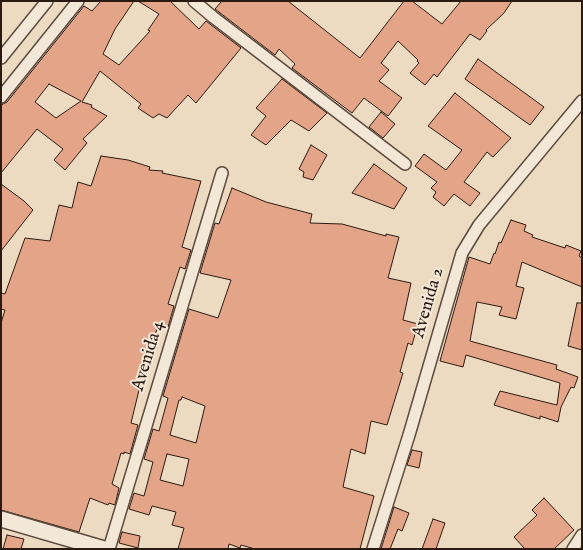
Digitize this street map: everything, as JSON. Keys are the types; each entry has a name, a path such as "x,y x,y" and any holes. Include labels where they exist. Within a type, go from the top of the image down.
{"street":[{"path":"1,58 47,1"},
{"path":"1,97 78,1"},
{"path":"194,1 212,18 405,164"},
{"name":"Avenida 2","path":"373,549 409,435 462,253 479,224 582,102"},
{"name":"Avenida 4","path":"108,549 222,173"},
{"path":"1,519 104,549"},
{"path":"573,549 582,535"}],"building":[{"path":"101,1 134,1 115,29 103,54 119,65 150,31 148,30 159,14 138,1 170,1 199,29 206,21 241,48 196,103 188,95 167,118 159,114 153,118 138,108 141,104 100,71 82,102 92,105 91,107 107,116 83,139 87,143 65,170 54,160 63,149 37,129 1,173 1,105 7,102 84,6 92,11","holes":["49,84 81,101 56,118 35,102"]},
{"path":"222,1 288,1 360,58 404,1 412,1 442,24 461,1 512,1 504,13 486,30 480,40 470,34 437,77 434,74 425,85 410,73 419,63 418,60 398,41 381,63 389,70 379,81 402,98 388,116 364,98 352,113 292,68 295,64 279,49 275,55 215,9"},
{"path":"478,59 544,107 530,125 465,79"},
{"path":"282,79 327,113 309,131 291,120 266,145 251,135 266,116 256,108"},
{"path":"455,93 511,138 493,157 487,152 464,182 480,193 470,206 454,194 444,206 433,197 436,192 431,188 437,182 415,166 424,154 446,170 462,150 428,126"},
{"path":"381,112 395,124 383,138 369,127"},
{"path":"311,145 327,155 313,180 303,177 304,172 299,169"},
{"path":"101,156 128,160 150,167 149,170 163,171 162,173 201,181 182,247 191,250 185,269 180,267 168,304 174,306 168,327 158,324 142,391 139,390 131,423 138,425 130,454 121,453 112,484 119,488 115,505 109,503 108,505 90,498 79,532 1,510 1,323 5,310 1,309 1,293 5,294 25,238 50,241 59,205 72,208 78,182 91,186"},
{"path":"374,164 407,188 394,209 352,193"},
{"path":"1,184 33,210 1,251"},
{"path":"232,188 266,202 312,214 310,223 342,224 386,236 386,234 399,237 388,278 411,283 403,320 418,324 412,345 408,343 400,372 403,373 387,425 371,421 365,454 351,449 343,487 374,496 360,549 255,549 241,545 240,548 229,544 228,549 178,549 184,528 172,525 176,512 152,506 149,515 129,509 134,493 144,496 153,462 144,459 153,429 159,431 168,398 163,396 189,309 218,318 231,280 200,273 215,223 219,224","holes":["182,397 205,406 196,443 170,435 179,400","167,454 189,459 183,486 160,480"]},
{"path":"511,220 526,225 524,231 533,235 532,237 565,248 566,245 581,251 579,256 582,258 582,287 522,262 516,286 524,288 516,319 499,315 502,307 477,302 470,341 557,365 556,369 578,377 574,388 571,387 561,407 558,422 540,416 540,419 494,405 500,391 557,405 560,383 466,355 463,367 440,361 469,257 490,264"},
{"path":"577,303 582,303 582,350 568,346"},
{"path":"412,450 422,452 419,468 407,465"},
{"path":"544,498 574,530 554,549 525,549 514,537 537,515 532,510"},
{"path":"394,507 409,513 402,531 398,529 390,549 381,549"},
{"path":"433,519 445,523 436,549 422,549"},
{"path":"122,532 140,536 138,548 119,543"},
{"path":"7,535 24,539 21,549 3,549"}]}
